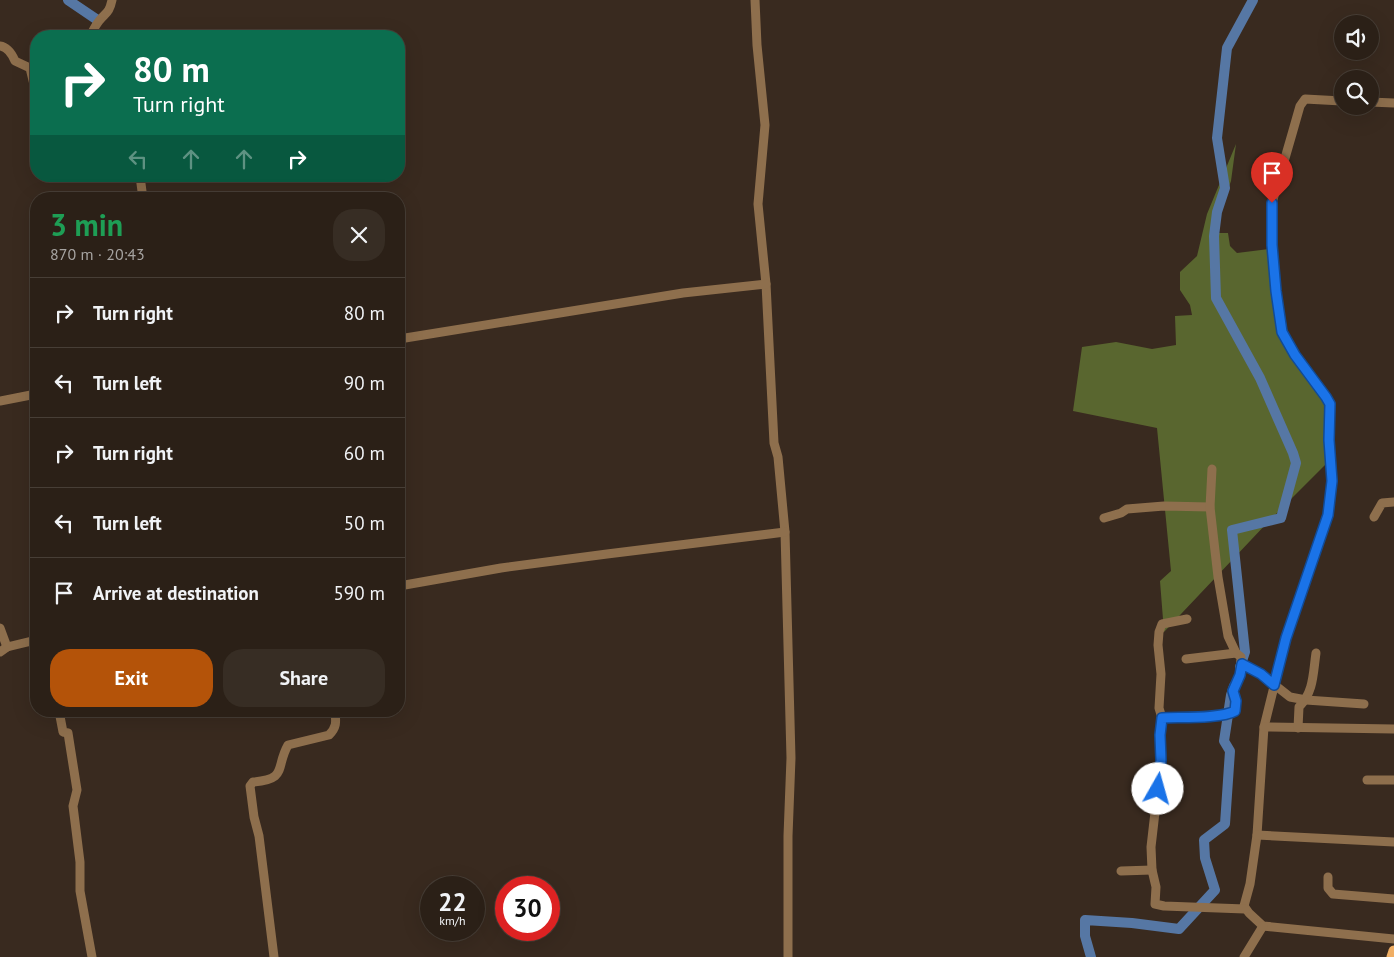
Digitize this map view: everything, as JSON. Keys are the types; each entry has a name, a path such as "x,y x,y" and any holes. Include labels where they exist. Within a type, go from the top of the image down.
{"main road":[{"path":"1392,957 1394,951"}],"street":[{"path":"94,30 99,21 107,14 112,0"},
{"path":"755,0 757,45 765,125 758,204 766,284 774,443 778,457 785,532 791,758 788,836 788,957"},
{"path":"0,46 4,46 12,53 15,61 30,68"},
{"path":"1245,909 1257,835 1264,728 1286,638 1328,515 1332,481 1329,440 1330,404 1295,355 1282,332 1272,245 1272,203 1300,106 1305,99 1334,101"},
{"path":"1379,102 1394,103"},
{"path":"405,338 683,293 766,284"},
{"path":"0,401 30,395"},
{"path":"1212,469 1210,506 1218,577 1228,636 1240,658 1290,697 1364,704"},
{"path":"1374,518 1382,503 1394,502"},
{"path":"1104,518 1127,509 1164,506 1210,506"},
{"path":"405,585 501,568 785,532"},
{"path":"1187,619 1162,624 1159,632 1158,645 1161,674 1159,708 1162,718 1160,735 1161,760 1151,847 1152,870 1156,887 1155,904 1245,909 1264,926 1394,939"},
{"path":"0,628 3,650 30,642"},
{"path":"1298,728 1299,707 1306,700 1310,692 1316,653"},
{"path":"1186,659 1240,658"},
{"path":"1162,718 1210,716 1235,711 1236,701 1233,691 1240,675 1240,658"},
{"path":"60,717 63,732 68,733 77,790 73,806 80,862 80,891 92,957"},
{"path":"274,957 259,836 254,817 250,786 253,782 268,781 276,776 288,745 329,735 337,724 336,717"},
{"path":"1264,728 1394,729"},
{"path":"1367,780 1394,780"},
{"path":"1257,835 1394,842"},
{"path":"1121,871 1152,870"},
{"path":"1328,877 1328,888 1333,894 1394,900"},
{"path":"1244,957 1264,926"}],"green space":[{"path":"1236,144 1231,181 1216,223 1215,233 1228,233 1230,246 1237,253 1269,249 1281,333 1328,404 1327,463 1268,522 1164,632 1160,581 1171,571 1157,428 1073,411 1082,347 1116,342 1152,349 1176,345 1175,316 1192,315 1190,305 1180,290 1180,272 1197,256 1207,214"}],"waterway":[{"path":"68,0 96,19"},
{"path":"1240,667 1245,652 1232,530 1281,518 1296,463 1260,378 1216,298 1214,236 1217,212 1225,188 1217,138 1227,48 1253,0"},
{"path":"1091,957 1085,936 1085,920 1179,929 1215,890 1205,858 1204,840 1225,824 1230,751 1224,741 1234,686"}],"route":[{"path":"1158,789 1162,718 1210,716 1230,714 1235,711 1236,701 1233,691 1240,675 1242,664 1261,674 1274,685 1286,638 1328,515 1332,481 1329,440 1330,404 1295,355 1282,332 1272,245 1272,203"}]}
